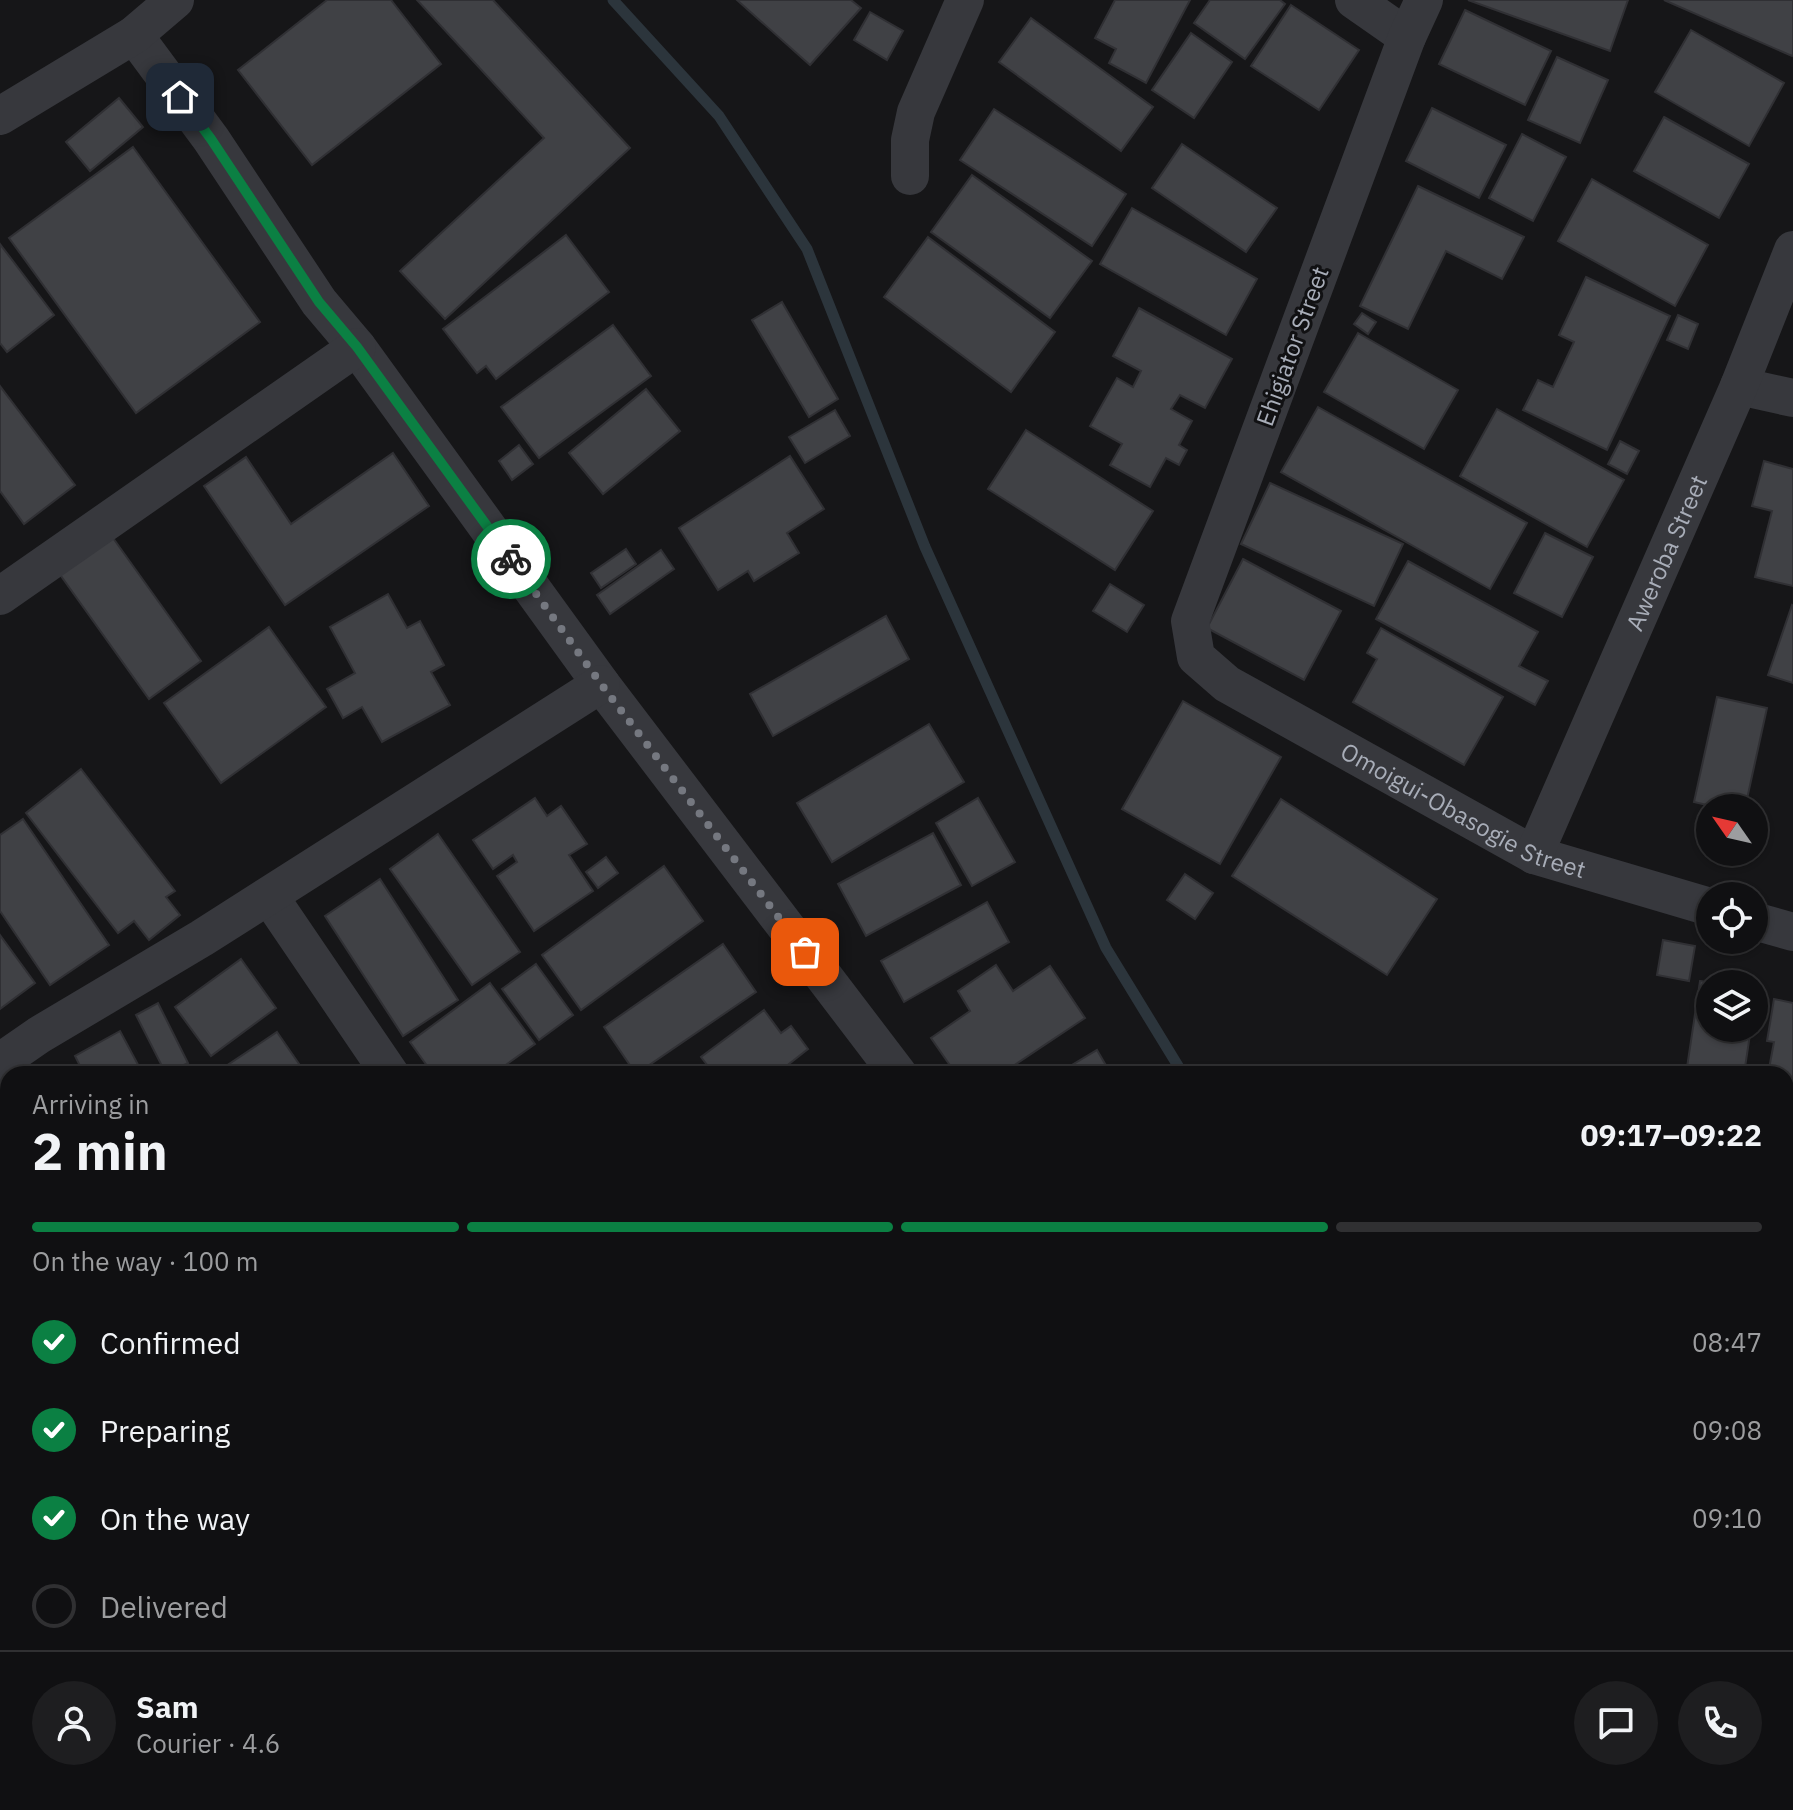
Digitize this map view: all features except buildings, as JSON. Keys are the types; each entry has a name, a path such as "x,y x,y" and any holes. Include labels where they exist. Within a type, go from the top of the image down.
{"street":[{"path":"0,116 134,35 175,0"},
{"path":"910,176 910,140 916,112 965,0"},
{"path":"1354,0 1407,37"},
{"name":"Ehigiator Street","path":"1227,684 1196,657 1190,621 1407,37 1424,0"},
{"path":"134,35 211,139 319,302 357,347 601,684 892,1066"},
{"name":"Aweroba Street","path":"1534,855 1739,386 1793,250"},
{"path":"0,596 357,347"},
{"path":"1739,386 1793,398"},
{"path":"0,1062 39,1035 269,896 601,684"},
{"name":"Omoigui-Obasogie Street","path":"1227,684 1534,855 1696,903"},
{"path":"269,896 385,1066"},
{"path":"1768,925 1793,932"}],"waterway":[{"path":"613,0 719,116 807,249 925,547 1106,948 1178,1066"}],"way so far":[{"path":"511,559 601,684 805,952"}],"route":[{"path":"180,97 319,302 357,347 511,559"}]}
